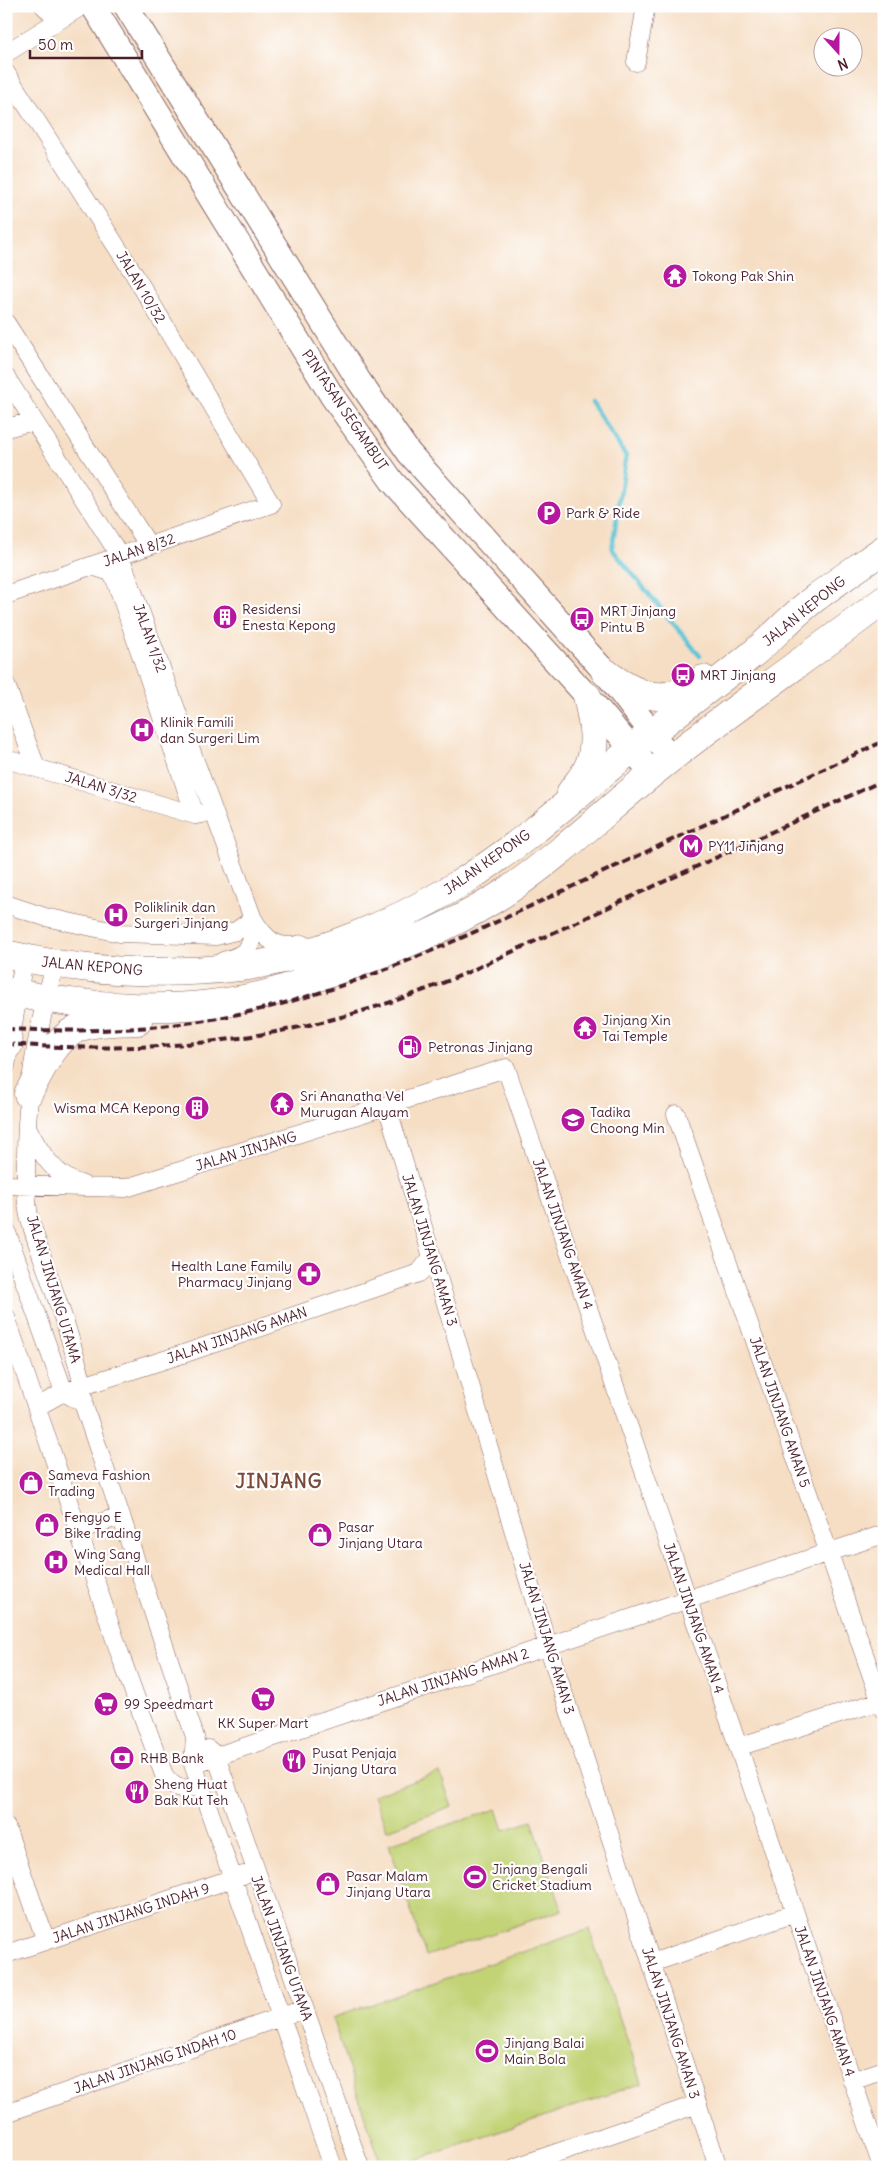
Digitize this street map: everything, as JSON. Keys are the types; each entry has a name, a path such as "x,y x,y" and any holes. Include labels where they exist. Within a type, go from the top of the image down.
{"main road":[{"name":"PINTASAN SEGAMBUT","path":"94,6 332,396 392,481 586,696 642,741"},
{"name":"PINTASAN SEGAMBUT","path":"126,6 359,381 409,453 605,672 642,741 662,766"},
{"name":"JALAN KEPONG","path":"15,956 55,965 128,970 180,971 240,967 312,951 377,926 452,888 518,843 642,741 750,656 816,597 884,548"},
{"path":"605,672 623,686 661,696 671,695 750,656 817,617 884,571"},
{"path":"12,992 92,1004 177,1007 227,1002 266,994 413,941 497,898 565,846 662,766 884,600"},
{"path":"558,809 587,768 591,756 593,725 586,696"},
{"path":"28,1094 48,1056 78,1028 99,1024 144,1021 177,1007"}],"street":[{"path":"44,6 59,20"},
{"path":"6,53 82,6"},
{"path":"636,62 646,6"},
{"name":"JALAN 10/32","path":"6,73 134,274 271,504"},
{"path":"6,322 149,546"},
{"name":"JALAN 1/32","path":"6,377 120,556 253,919 269,941 284,946 295,946 334,935 420,905"},
{"path":"6,428 34,421"},
{"name":"JALAN 8/32","path":"6,595 271,504"},
{"path":"92,566 110,572 116,581 195,815 214,813"},
{"path":"6,685 36,768"},
{"name":"JALAN 3/32","path":"6,759 195,815"},
{"path":"6,904 45,917 120,933 216,936 236,931 253,919"},
{"name":"JALAN 1/32","path":"180,971 234,958 245,952 253,938 253,919"},
{"path":"7,1048 15,956"},
{"name":"JALAN JINJANG UTAMA","path":"55,965 46,998 28,1094 26,1187 30,1218 59,1302 84,1385 84,1406 195,1736 193,1764 333,2167"},
{"name":"JALAN JINJANG","path":"6,1185 99,1189 126,1188 506,1068"},
{"name":"JALAN JINJANG AMAN 4","path":"506,1068 882,2167"},
{"name":"JALAN JINJANG AMAN 3","path":"387,1106 548,1646 718,2167"},
{"name":"JALAN JINJANG AMAN 5","path":"676,1114 882,1706"},
{"name":"JALAN JINJANG","path":"26,1124 35,1142 61,1176 78,1184 99,1189"},
{"name":"JALAN JINJANG UTAMA","path":"6,1230 12,1266 64,1392"},
{"name":"JALAN JINJANG AMAN","path":"37,1407 64,1392 84,1385 184,1354 420,1273 432,1257"},
{"path":"6,1317 164,1776 172,1786 181,1789 201,1786"},
{"path":"64,1392 84,1406"},
{"path":"78,1530 120,1516"},
{"name":"JALAN JINJANG AMAN 2","path":"193,1764 884,1534"},
{"path":"738,1746 882,1706"},
{"name":"JALAN JINJANG UTAMA","path":"195,1736 216,1756 255,1872 360,2167"},
{"path":"6,1827 46,1941"},
{"name":"JALAN JINJANG INDAH 9","path":"6,1954 255,1872"},
{"path":"652,1963 795,1914"},
{"name":"JALAN JINJANG INDAH 10","path":"6,2112 304,2009"},
{"path":"852,2081 884,2070"},
{"path":"516,2167 698,2104"}],"green space":[{"path":"440,1772 452,1807 387,1830 374,1795"},
{"name":"Jinjang Bengali Cricket Stadium","path":"497,1809 504,1830 532,1821 562,1910 426,1956 389,1844"},
{"name":"Jinjang Balai Main Bola","path":"589,1929 642,2083 396,2167 382,2167 332,2018"}],"waterway":[{"path":"590,401 626,456 612,549 700,656"}],"railway":[{"path":"6,1029 109,1030 186,1023 259,1010 350,983 439,948 884,741"},
{"path":"6,1044 67,1047 126,1047 183,1044 240,1038 296,1028 352,1014 408,996 464,974 884,780"}],"place":[{"name":"Tokong Pak Shin","path":"675,276"},
{"name":"Park & Ride","path":"549,513"},
{"name":"Residensi Enesta Kepong","path":"225,617"},
{"name":"MRT Jinjang Pintu B","path":"582,619"},
{"name":"MRT Jinjang","path":"683,675"},
{"name":"Klinik Famili dan Surgeri Lim","path":"142,730"},
{"name":"PY11 Jinjang","path":"691,846"},
{"name":"Poliklinik dan Surgeri Jinjang","path":"116,915"},
{"name":"Jinjang Xin Tai Temple","path":"585,1028"},
{"name":"Petronas Jinjang","path":"410,1047"},
{"name":"Sri Ananatha Vel Murugan Alayam","path":"282,1104"},
{"name":"Wisma MCA Kepong","path":"197,1108"},
{"name":"Tadika Choong Min","path":"573,1120"},
{"name":"Health Lane Family Pharmacy Jinjang","path":"309,1274"},
{"name":"Sameva Fashion Trading","path":"31,1483"},
{"name":"Fengyo E Bike Trading","path":"47,1525"},
{"name":"Pasar Jinjang Utara","path":"320,1535"},
{"name":"Wing Sang Medical Hall","path":"56,1562"},
{"name":"KK Super Mart","path":"263,1699"},
{"name":"99 Speedmart","path":"106,1704"},
{"name":"RHB Bank","path":"122,1758"},
{"name":"Pusat Penjaja Jinjang Utara","path":"294,1761"},
{"name":"Sheng Huat Bak Kut Teh","path":"137,1792"},
{"name":"Jinjang Bengali Cricket Stadium","path":"475,1877"},
{"name":"Pasar Malam Jinjang Utara","path":"328,1884"},
{"name":"Jinjang Balai Main Bola","path":"487,2051"}],"district":[{"name":"JINJANG","path":"279,1481"}]}
